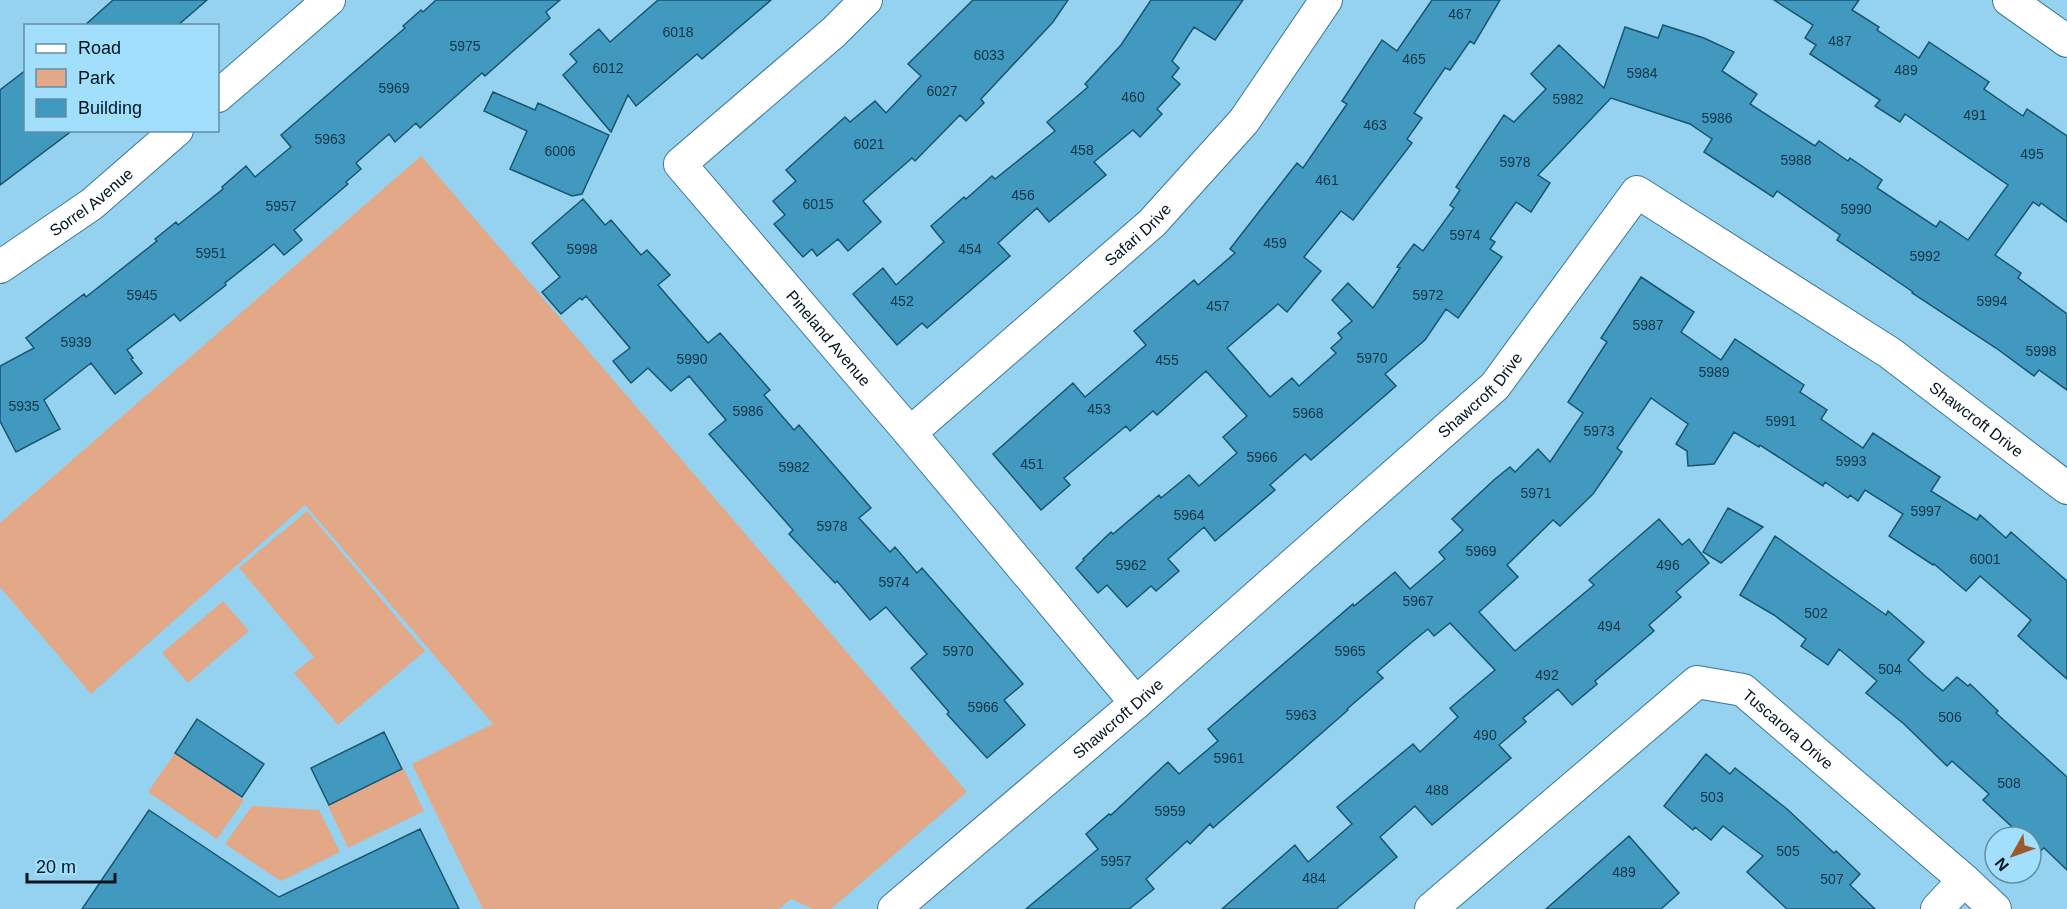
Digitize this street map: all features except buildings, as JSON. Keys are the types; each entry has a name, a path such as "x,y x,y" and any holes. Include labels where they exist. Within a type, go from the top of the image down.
{"street":[{"path":"219,95 328,0"},
{"name":"Pineland Avenue","path":"866,0 834,32 680,164 910,433 1136,703"},
{"name":"Safari Drive","path":"910,433 1152,223 1244,121 1326,0"},
{"path":"2009,0 2067,41"},
{"name":"Sorrel Avenue","path":"0,267 92,204 175,132"},
{"name":"Shawcroft Drive","path":"894,909 1136,703 1496,387 1637,192 1890,353 2067,488"},
{"name":"Tuscarora Drive","path":"1431,909 1697,682 1743,690 1995,909"},
{"path":"1937,909 1964,880"}],"green space":[{"path":"421,156 967,792 831,909 813,909 791,899 779,909 483,909 412,764 493,724 305,505 91,694 0,587 0,523"},
{"path":"307,511 425,651 338,725 294,673 314,657 239,568"},
{"path":"223,601 249,631 188,683 162,653"},
{"path":"175,753 244,800 217,839 148,792"},
{"path":"404,769 424,811 348,848 328,806"},
{"path":"252,806 319,810 340,852 281,881 225,844"}]}
